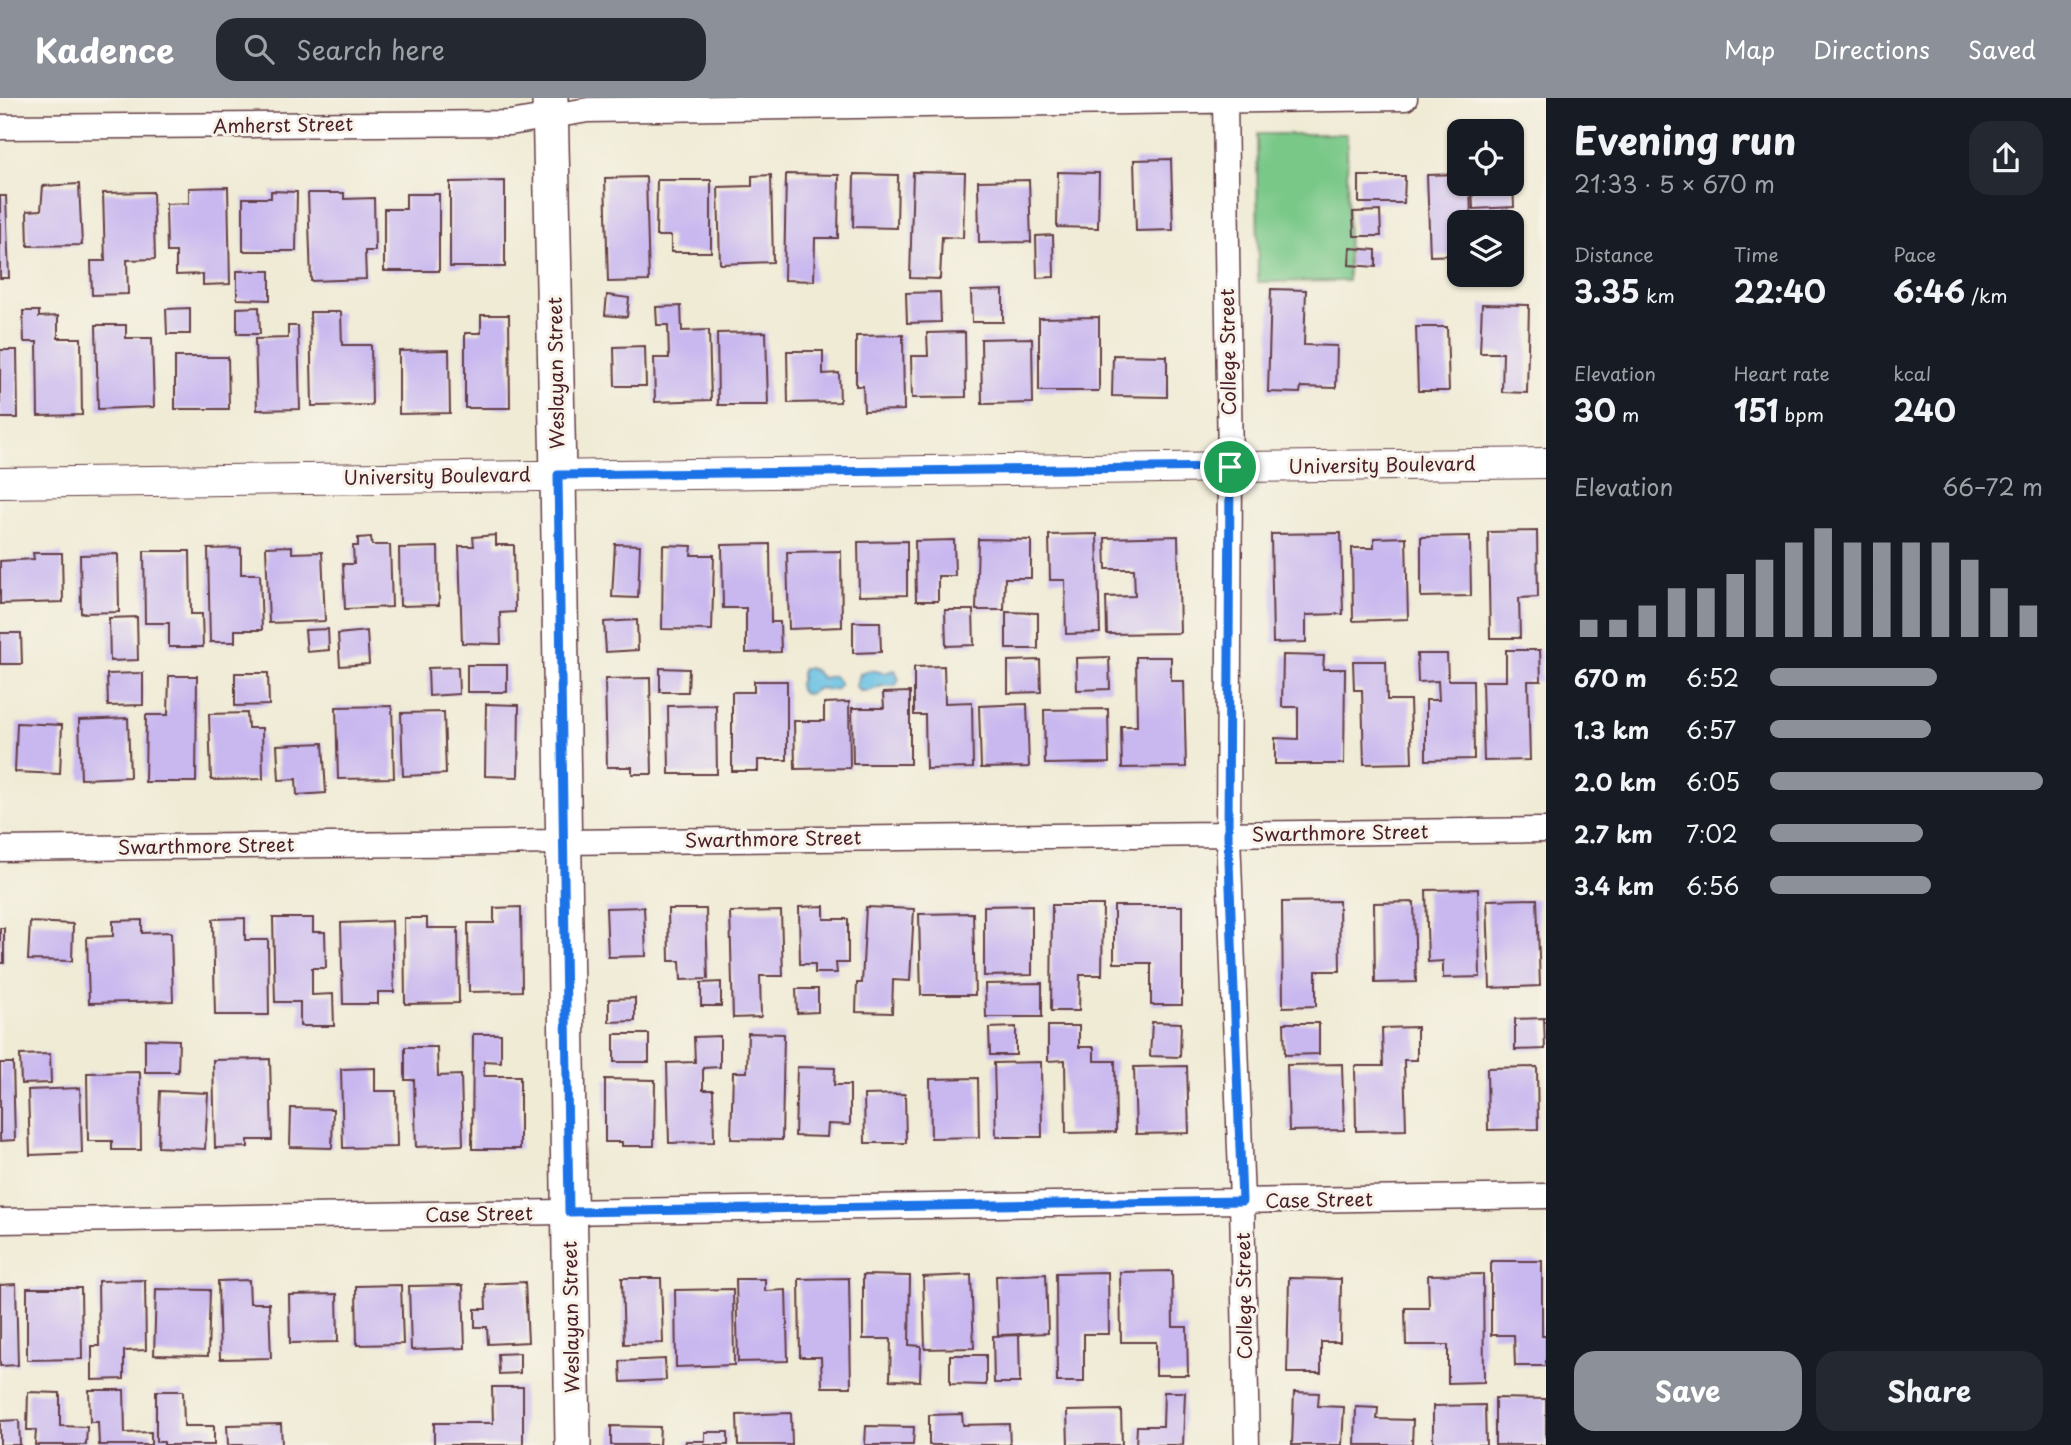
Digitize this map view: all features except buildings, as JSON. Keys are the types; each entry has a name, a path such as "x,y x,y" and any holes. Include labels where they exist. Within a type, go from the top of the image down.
{"main road":[{"name":"Weslayan Street","path":"550,107 573,1445"}],"street":[{"name":"Amherst Street","path":"0,127 510,122 550,107 588,110 1405,98"},
{"name":"College Street","path":"1225,99 1230,467 1228,835 1242,1201 1247,1445"},
{"name":"University Boulevard","path":"0,483 1546,464"},
{"name":"Swarthmore Street","path":"0,849 1546,830"},
{"name":"Case Street","path":"0,1222 1546,1196"}],"green space":[{"path":"1257,134 1347,134 1348,281 1258,282"}],"water":[{"path":"808,668 822,678 834,676 840,684 837,689 818,688 803,693 799,688 801,673"},
{"path":"871,670 884,673 895,670 899,680 895,686 860,691 856,686 860,674"}],"route":[{"path":"1230,467 1228,835 1242,1201 569,1212 558,475 1230,467"}]}
